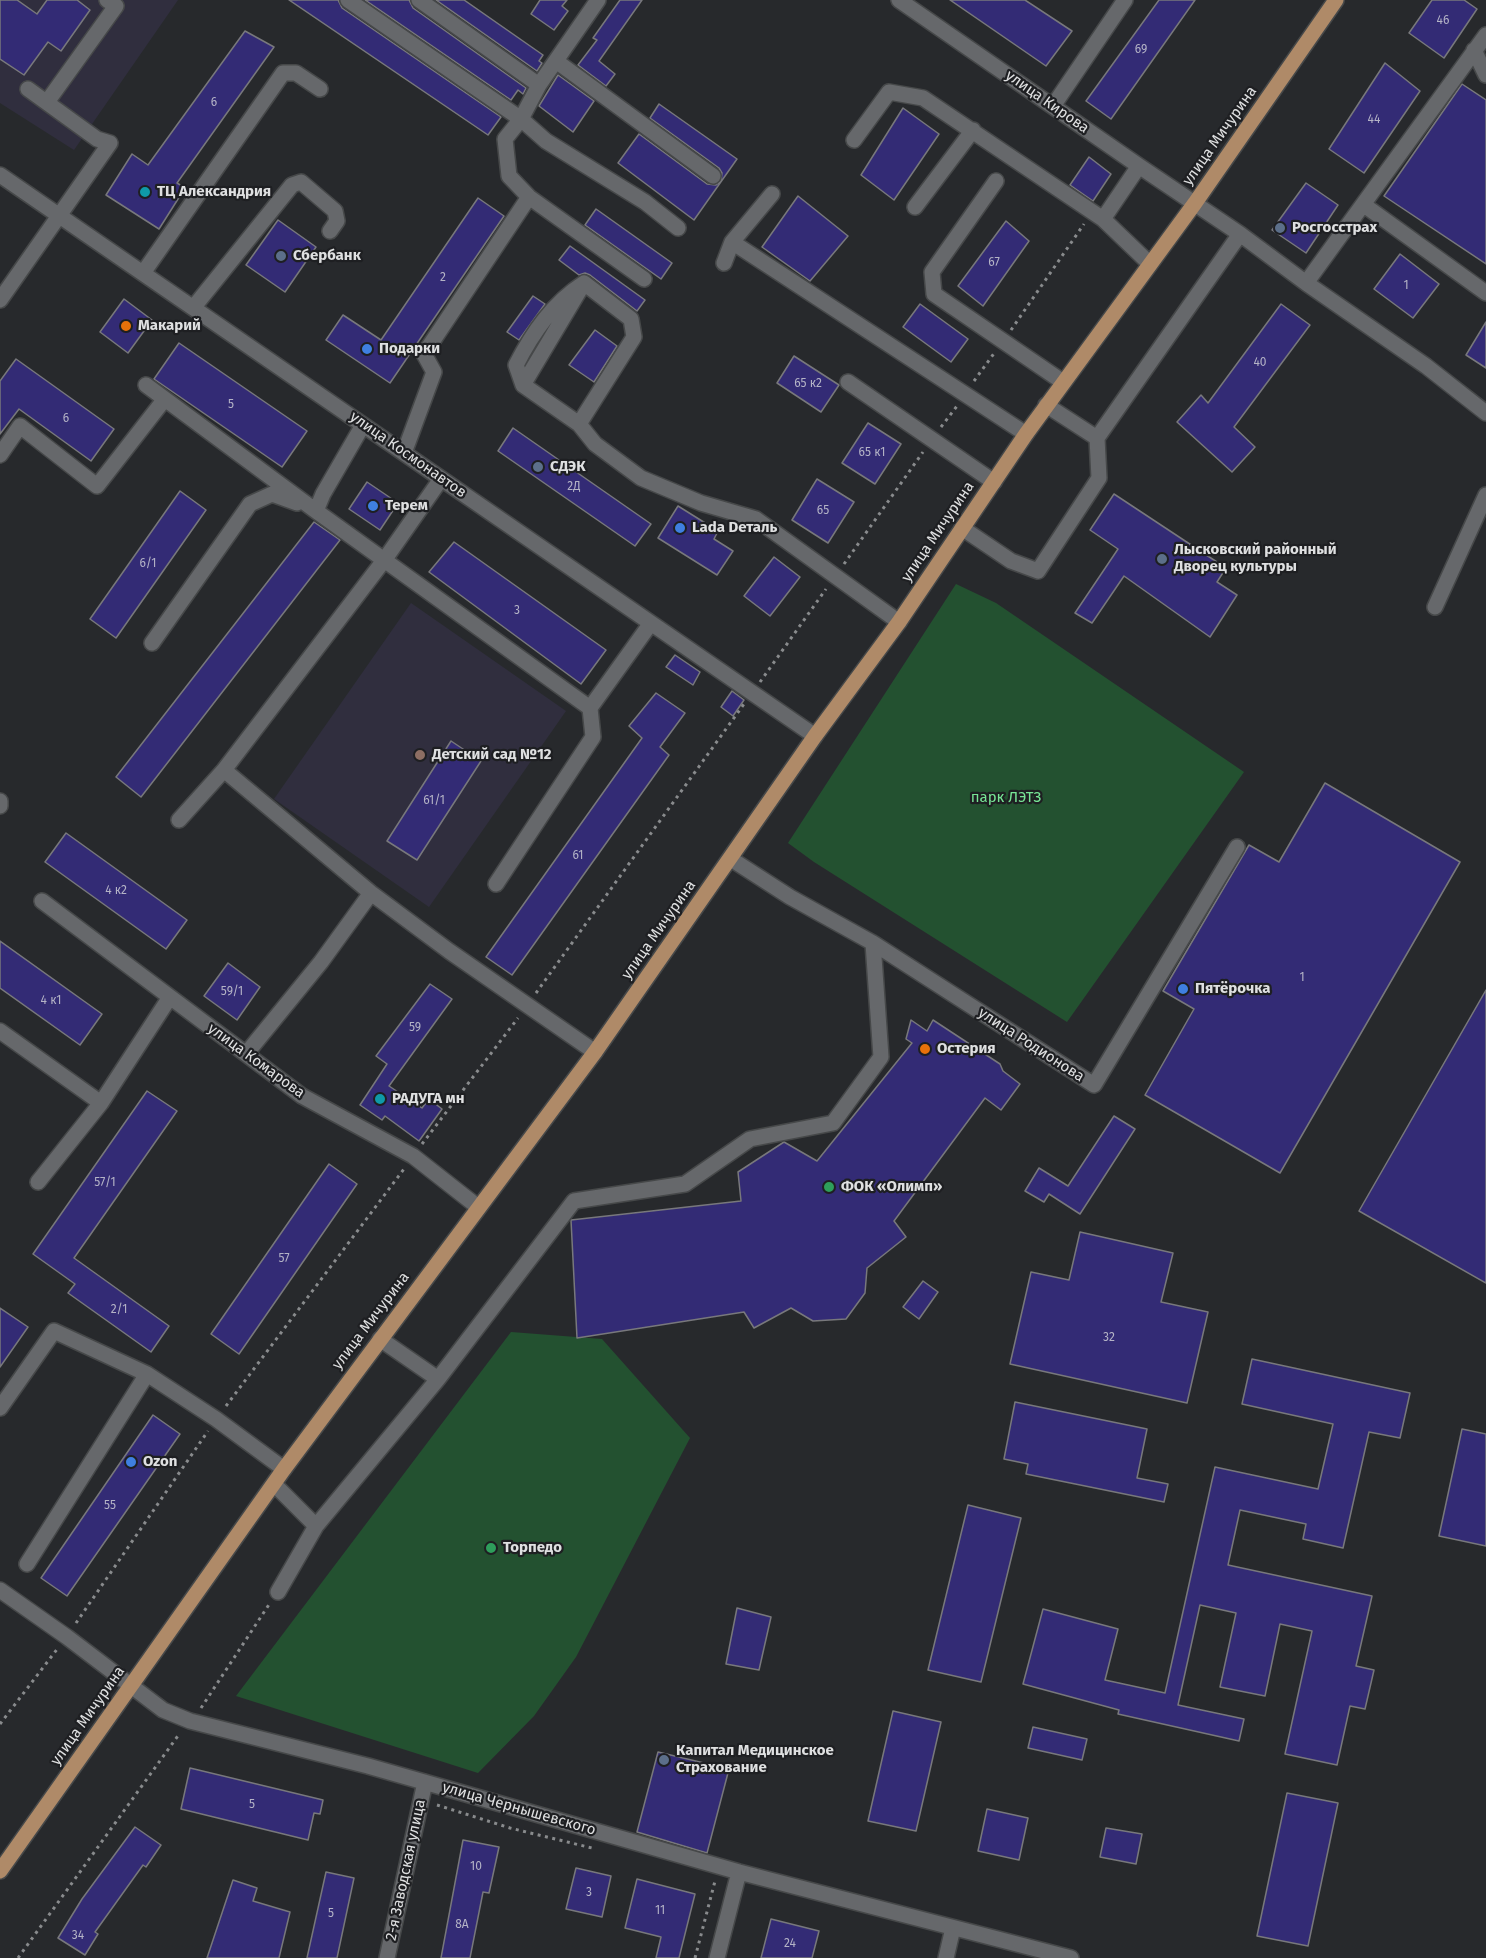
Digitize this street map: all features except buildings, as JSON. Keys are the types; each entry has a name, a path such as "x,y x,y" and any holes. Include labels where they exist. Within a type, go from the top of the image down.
{"main road":[{"name":"улица Мичурина","path":"0,1871 284,1469 595,1052 898,622 1046,405 1097,339 1195,203 1336,0"}],"street":[{"path":"48,102 116,6 107,0"},
{"path":"348,0 521,119 546,141 645,202 678,228"},
{"path":"418,0 538,86"},
{"path":"598,0 538,86 521,119 505,139 509,176 529,197 644,279"},
{"name":"улица Кирова","path":"899,0 1240,234 1306,283"},
{"path":"1053,106 1125,0"},
{"path":"1486,35 1306,283 1426,366 1486,413"},
{"path":"1474,50 1486,75"},
{"path":"556,61 713,176"},
{"path":"143,273 284,73 296,73 320,89"},
{"path":"0,300 110,143 97,139 28,89"},
{"path":"854,140 889,92 923,98 1097,216 1150,264"},
{"path":"915,207 973,130"},
{"path":"1097,216 1139,166"},
{"name":"улица Космонавтов","path":"0,175 816,736"},
{"path":"996,181 932,272 934,294 1063,382"},
{"path":"193,308 292,185 301,182 335,211 337,222 330,231"},
{"path":"724,263 732,242 772,194"},
{"path":"404,453 434,372 424,354 529,197"},
{"path":"1364,205 1486,293"},
{"path":"962,528 1011,561 1038,571 1099,478 1097,438 1240,234"},
{"path":"732,242 1026,434"},
{"path":"579,424 634,337 631,319 584,283 566,295 525,348 516,365 523,386 579,424 595,444 641,478 701,503 756,519 898,622"},
{"path":"848,382 994,482"},
{"path":"146,385 316,511 590,708"},
{"path":"0,455 20,426 97,486 164,400"},
{"path":"1046,405 1097,438"},
{"path":"316,511 323,494 363,425"},
{"path":"179,820 224,770 385,559 441,478"},
{"path":"152,643 250,504 272,494 316,511"},
{"path":"1435,607 1486,495"},
{"path":"496,884 593,737 590,708 651,623"},
{"path":"224,770 371,893 449,951 595,1052"},
{"name":"улица Родионова","path":"731,859 790,897 873,943 1094,1085 1237,847"},
{"path":"246,1054 321,962 371,893"},
{"name":"улица Комарова","path":"42,901 302,1096 413,1156 478,1207"},
{"path":"278,1592 316,1526 438,1379 574,1201 685,1184 750,1139 833,1123 881,1057 873,943"},
{"path":"38,1182 101,1103 170,997"},
{"path":"0,1031 101,1103"},
{"path":"0,1408 54,1331 147,1374 216,1419 284,1469"},
{"path":"380,1338 438,1379"},
{"path":"27,1564 147,1374"},
{"path":"274,1484 316,1526"},
{"name":"улица Чернышевского","path":"0,1590 67,1637 163,1710 190,1721 425,1782 718,1867 1071,1958"},
{"name":"2-я Заводская улица","path":"387,1958 425,1782"},
{"path":"717,1958 739,1872"},
{"path":"946,1958 953,1928"}],"path":[{"path":"0,1724 67,1637 216,1419 528,1005 753,693 1002,341 1097,216"},
{"path":"196,1714 278,1592"},
{"path":"18,1958 182,1729"},
{"path":"695,1958 718,1867"}],"shaded area":[{"path":"0,0 178,0 74,150 0,103"},
{"name":"Детский сад №12","path":"411,603 566,711 429,907 274,799"}],"green space":[{"name":"парк ЛЭТЗ","path":"956,584 996,603 1244,772 1067,1022 814,862 788,843"},
{"name":"Торпедо","path":"511,1332 602,1339 690,1438 576,1657 534,1716 478,1773 236,1696"}],"place":[{"name":"ТЦ Александрия","path":"145,192"},
{"name":"Росгосстрах","path":"1280,228"},
{"name":"Сбербанк","path":"281,256"},
{"name":"Макарий","path":"126,326"},
{"name":"Подарки","path":"367,349"},
{"name":"СДЭК","path":"538,467"},
{"name":"Терем","path":"373,506"},
{"name":"Lada Dеталь","path":"680,528"},
{"name":"Лысковский районный Дворец культуры","path":"1162,559"},
{"name":"Детский сад №12","path":"420,755"},
{"name":"Пятёрочка","path":"1183,989"},
{"name":"Остерия","path":"925,1049"},
{"name":"РАДУГА мн","path":"380,1099"},
{"name":"ФОК «Олимп»","path":"829,1187"},
{"name":"Ozon","path":"131,1462"},
{"name":"Торпедо","path":"491,1548"},
{"name":"Капитал Медицинское Страхование","path":"664,1760"}]}
